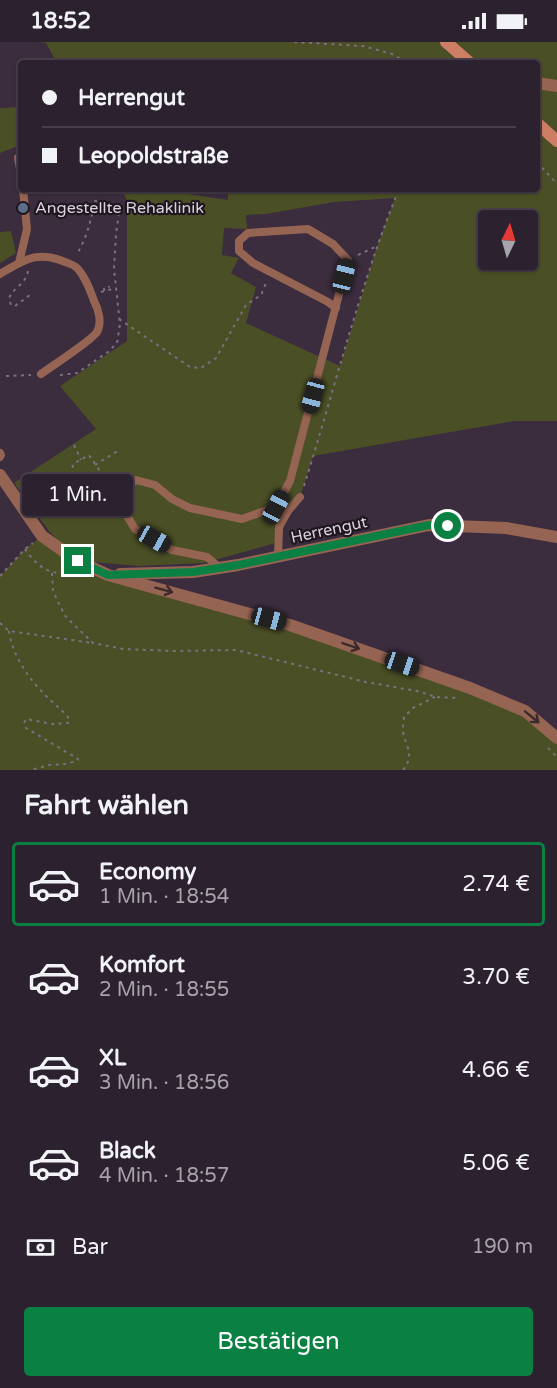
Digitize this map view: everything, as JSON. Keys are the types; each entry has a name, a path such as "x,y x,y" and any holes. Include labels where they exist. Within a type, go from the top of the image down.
{"main road":[{"path":"446,42 467,60"},
{"path":"540,126 557,141"}],"street":[{"path":"540,83 557,86"},
{"path":"0,475 42,536 78,561 108,575 290,625 470,688 525,711 557,738"},
{"name":"Herrengut","path":"108,575 193,572 220,568 429,525 506,528 557,537"}],"lane":[{"path":"21,262 27,229 24,192"},
{"path":"220,568 207,557 172,550 135,529 118,501 121,489 136,480 146,482 155,485 172,499 190,508 242,519 276,507 290,481 336,308 348,260 333,244 308,229 248,233 239,241 239,250 253,263 336,308"},
{"path":"0,274 21,262 39,256 56,258 76,267 92,295 100,318 97,331 41,374"},
{"path":"278,557 279,527 288,511 300,497"}],"path":[{"path":"294,42 363,46 392,54 403,60"},
{"path":"540,165 557,184"},
{"path":"300,497 334,382 398,192"},
{"path":"348,260 378,246"},
{"path":"21,262 27,266 28,273 21,285 12,292 9,298 11,305 15,306 30,295"},
{"path":"119,319 190,367 201,368 216,358 246,305 261,295 271,272"},
{"path":"104,291 109,286"},
{"path":"92,295 116,288"},
{"path":"6,376 41,374"},
{"path":"74,446 81,460"},
{"path":"95,465 118,450"},
{"path":"81,460 73,464 72,472 75,479 76,484 70,488 65,479 70,476 75,479 80,483 89,483 102,474 89,455 81,460"},
{"path":"41,499 68,483"},
{"path":"0,576 33,543"},
{"path":"25,549 32,561 52,573 64,573 74,567"},
{"path":"52,573 53,591 66,617 93,643"},
{"path":"0,623 9,631 93,643 123,650 236,650 436,697 466,699"},
{"path":"9,631 10,643 31,679 70,720 68,723 52,724 26,719 24,723 26,728 78,759 65,764 49,765 32,770"},
{"path":"403,770 408,764 409,748 403,731 404,717 414,708 436,697"},
{"path":"542,743 557,757"}],"green space":[{"path":"38,42 557,42 557,421 514,421 313,456 300,497 288,511 279,542 204,563 138,566 81,561 290,625 525,711 557,738 557,770 0,770 0,576 25,549 42,536 75,558 49,531 14,483 96,429 60,386 127,341 127,201 123,192 175,192 228,200 228,192 540,192 540,60 55,60 46,43","holes":["395,198 377,246 340,366 246,323 256,287 231,273 239,258 222,255 224,228 247,229 246,215 266,214 334,202"]},
{"path":"18,107 18,146 0,153 0,108"},
{"path":"11,231 16,253 0,263 0,232"}],"place":[{"name":"Angestellte Rehaklinik","path":"23,208"}],"route":[{"path":"78,561 108,575 193,572 238,565 429,525 448,526"}]}
